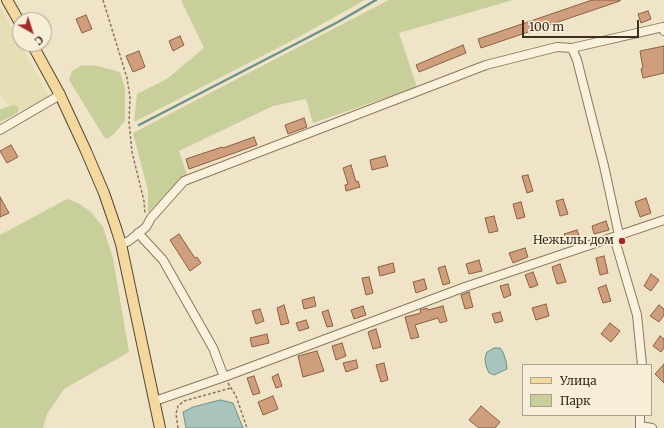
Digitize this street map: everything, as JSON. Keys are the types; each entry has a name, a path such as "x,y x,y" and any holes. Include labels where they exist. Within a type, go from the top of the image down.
{"main road":[{"path":"7,0 14,12"},
{"path":"36,52 60,95 86,151 104,193 121,244 160,428"}],"street":[{"path":"121,244 129,241 146,227 151,218 184,181 486,65 557,47 572,48 664,28"},
{"path":"572,48 578,60 604,166 617,236 637,315 642,364"},
{"path":"0,130 60,95"},
{"path":"155,401 224,377 466,287 664,220"},
{"path":"138,234 163,260 213,348 224,377"},
{"path":"640,416 640,427 652,428"}],"path":[{"path":"103,0 127,78 130,97 129,122 132,152 144,201 146,227"},
{"path":"178,428 176,414 178,406 184,401 231,388 236,396 248,428"}],"shaded area":[{"path":"0,6 12,28 12,52 25,52 49,96 24,110 19,110 17,106 8,106 0,94"}],"green space":[{"path":"181,0 365,0 299,37 134,122 137,94 167,79 204,48"},
{"path":"389,0 513,0 399,33 417,87 313,123 306,99 273,106 179,151 187,174 148,213 148,191 133,133"},
{"path":"82,65 98,66 120,72 125,88 125,121 114,134 107,139 104,137 69,80 72,71"},
{"path":"13,105 17,106 19,109 17,113 0,122 0,109"},
{"path":"67,199 78,203 90,211 103,227 113,258 129,352 64,389 47,414 43,428 0,428 0,235"}],"water":[{"path":"494,348 500,348 503,352 507,369 494,375 489,373 485,359 487,352"},
{"path":"220,400 233,403 243,428 186,428 183,412 193,407"}],"building":[{"path":"592,0 620,1 481,48 478,39"},
{"path":"648,11 651,19 641,23 638,14"},
{"path":"86,15 92,29 82,33 76,19"},
{"path":"180,36 184,45 173,51 169,41"},
{"path":"463,45 466,53 419,72 416,65"},
{"path":"664,46 664,73 643,78 640,51"},
{"path":"139,51 145,67 133,72 126,56"},
{"path":"304,118 307,127 288,134 285,125"},
{"path":"254,137 257,145 189,169 186,159"},
{"path":"11,145 18,157 7,163 0,151"},
{"path":"385,156 388,166 372,170 370,160"},
{"path":"351,165 356,182 358,181 360,187 346,191 345,185 348,184 343,168"},
{"path":"528,175 533,191 527,193 522,176"},
{"path":"0,197 9,213 0,217"},
{"path":"646,198 651,213 640,217 635,202"},
{"path":"563,199 568,214 560,216 556,201"},
{"path":"521,202 525,217 517,219 513,204"},
{"path":"494,216 498,231 489,233 485,218"},
{"path":"606,221 609,230 594,234 592,226"},
{"path":"577,230 580,238 567,243 564,234"},
{"path":"179,234 195,258 197,257 201,263 190,271 170,240"},
{"path":"525,248 528,257 513,263 509,253"},
{"path":"604,256 608,273 600,275 596,258"},
{"path":"479,260 482,271 469,274 466,264"},
{"path":"393,263 395,272 380,276 378,267"},
{"path":"560,264 566,282 557,284 552,267"},
{"path":"445,266 450,283 443,285 438,268"},
{"path":"533,272 538,285 530,288 525,275"},
{"path":"651,274 659,280 651,291 644,286"},
{"path":"369,277 373,293 366,295 362,278"},
{"path":"424,279 427,289 416,293 413,282"},
{"path":"508,284 511,295 504,298 500,286"},
{"path":"606,285 611,301 603,303 598,288"},
{"path":"469,292 473,307 465,309 461,295"},
{"path":"314,297 316,306 304,309 302,300"},
{"path":"546,304 549,316 536,320 532,308"},
{"path":"284,305 289,323 281,325 277,308"},
{"path":"659,305 664,309 664,315 659,322 650,316"},
{"path":"363,306 366,315 354,319 351,310"},
{"path":"443,306 447,321 440,323 438,318 415,325 419,337 411,339 405,317 421,313 420,310 427,308 428,310"},
{"path":"260,309 264,321 256,324 252,311"},
{"path":"328,310 333,326 327,327 322,312"},
{"path":"500,312 503,321 495,323 492,314"},
{"path":"306,320 309,328 299,331 296,323"},
{"path":"610,323 620,331 611,342 601,334"},
{"path":"376,329 381,347 373,349 368,332"},
{"path":"267,334 269,343 252,347 250,338"},
{"path":"660,336 664,339 664,348 661,352 653,346"},
{"path":"342,343 346,356 336,360 332,346"},
{"path":"317,351 324,371 303,377 298,356"},
{"path":"356,360 358,368 346,372 343,363"},
{"path":"384,363 388,380 381,382 376,365"},
{"path":"664,364 664,383 655,374"},
{"path":"278,374 282,386 276,388 272,377"},
{"path":"254,376 260,393 253,395 247,378"},
{"path":"273,396 278,409 263,415 258,402"},
{"path":"481,406 500,422 495,428 479,428 469,420"}],"waterway":[{"path":"139,125 338,22 376,0"}],"place":[{"name":"Нежылы дом","path":"622,241"}]}
